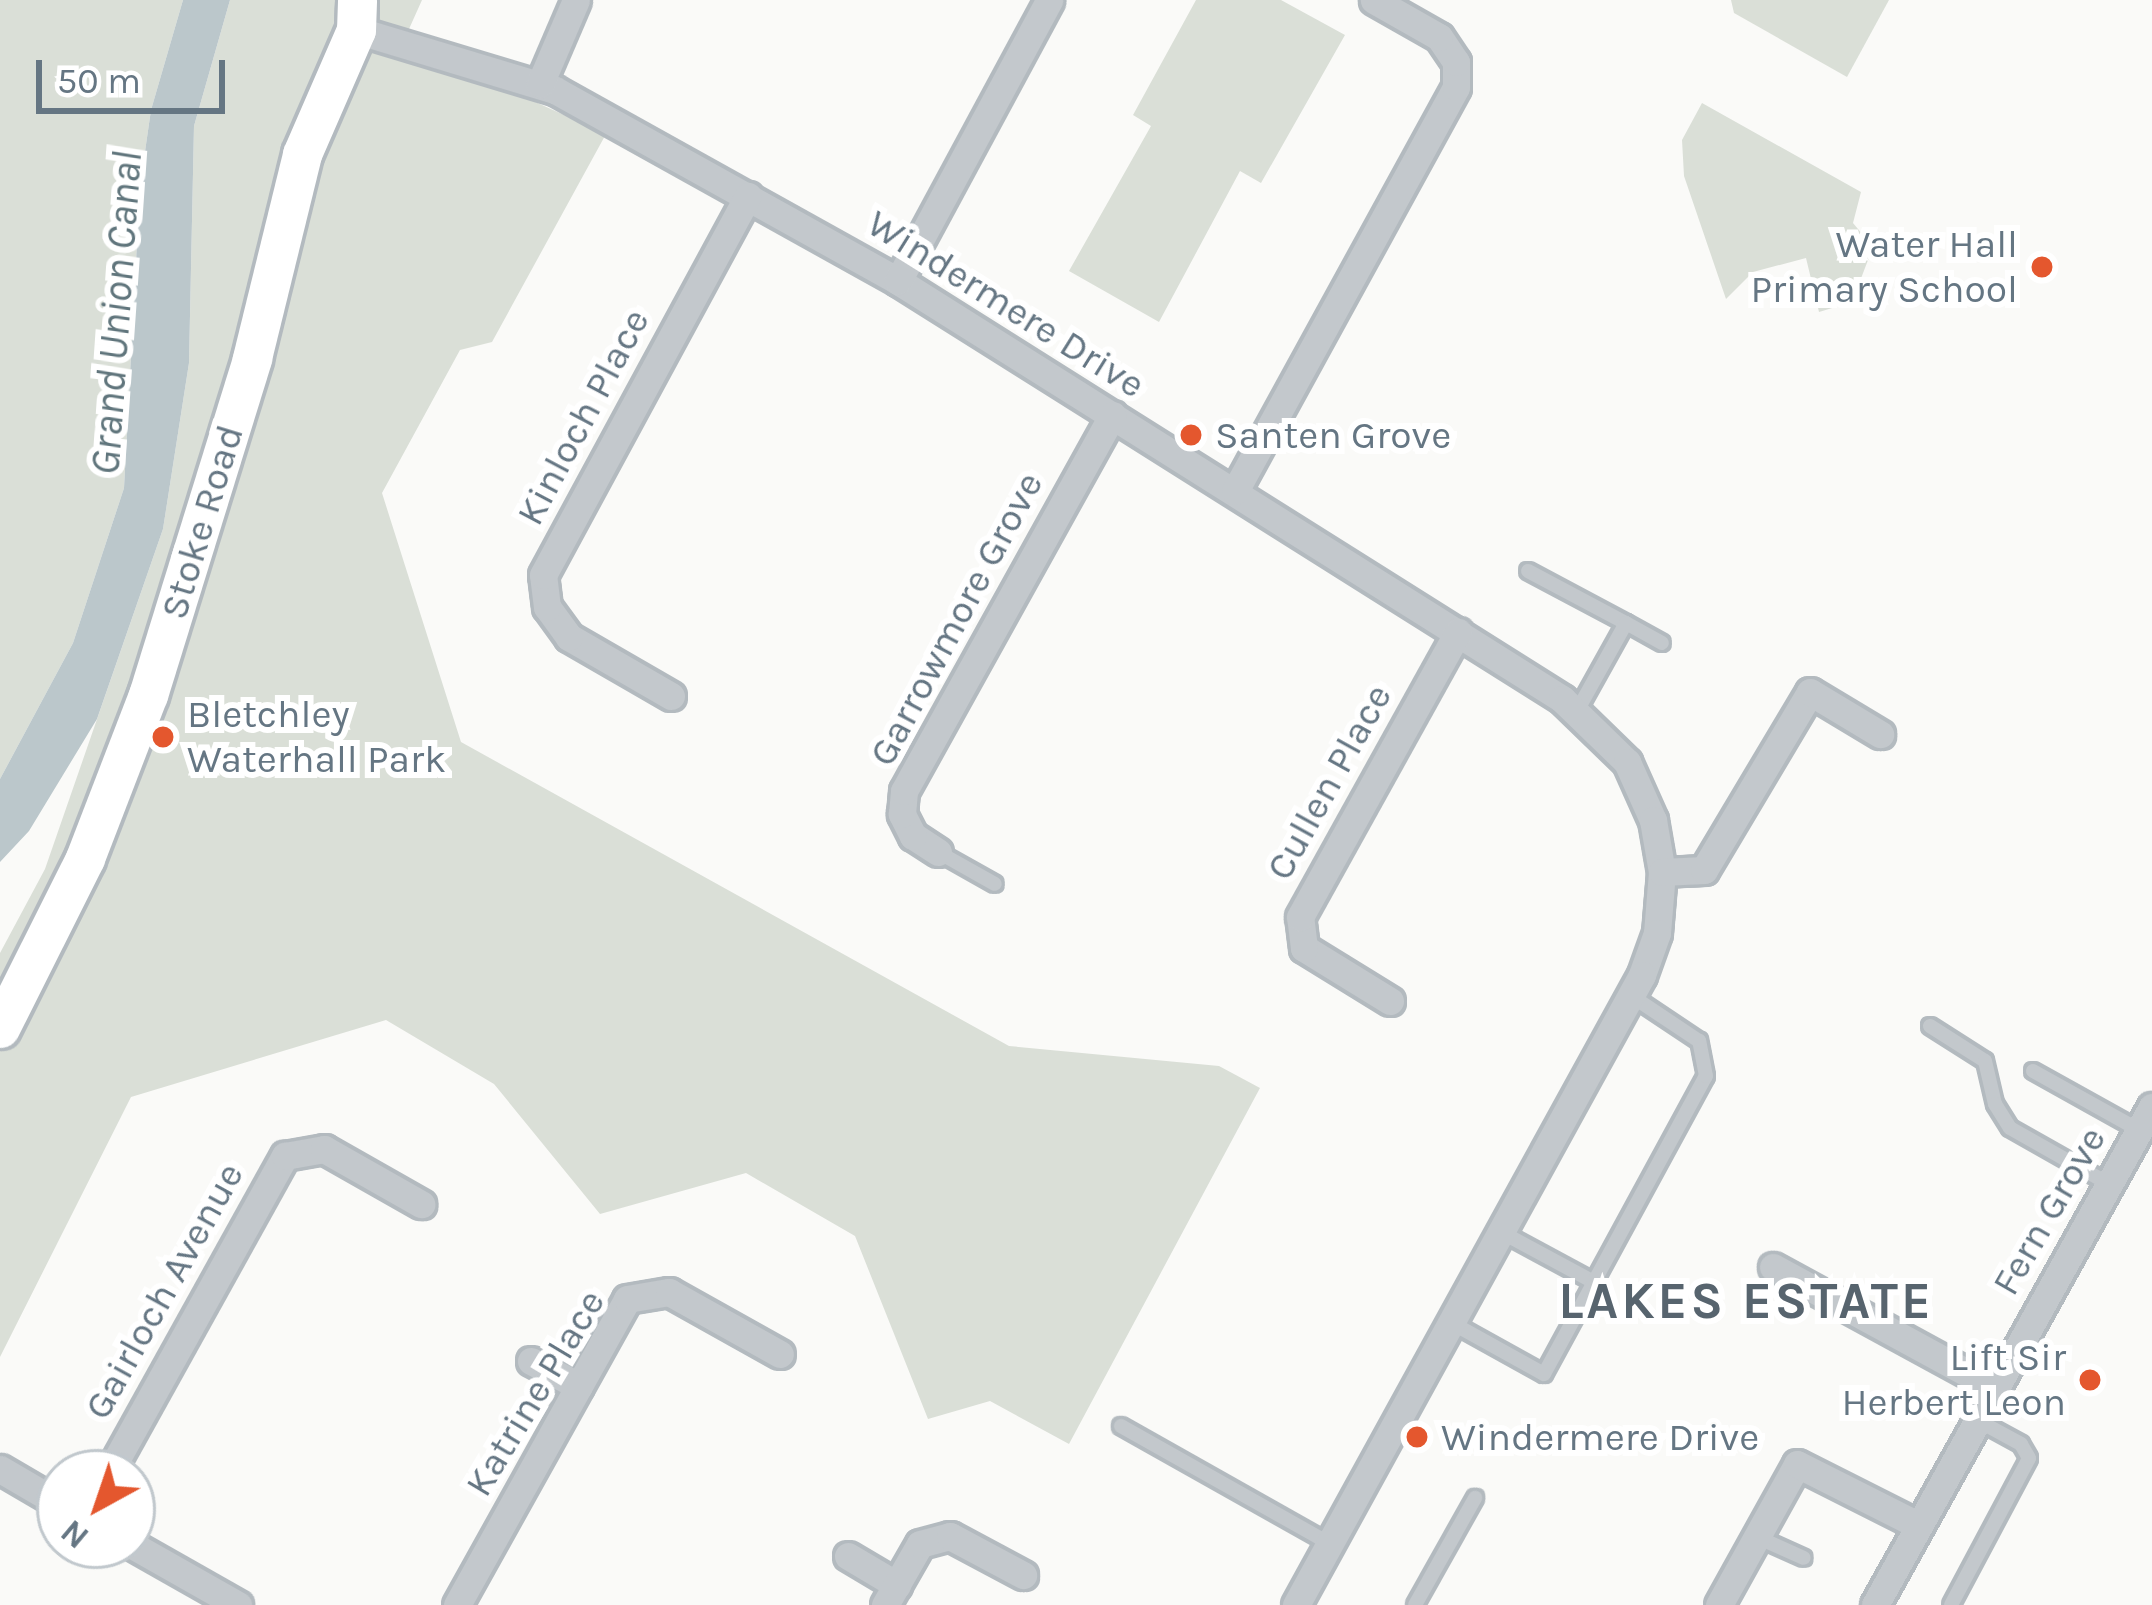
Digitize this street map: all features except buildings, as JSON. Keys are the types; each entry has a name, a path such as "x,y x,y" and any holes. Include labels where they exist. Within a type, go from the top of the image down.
{"street":[{"path":"540,84 576,0"},
{"path":"898,280 1048,0"},
{"path":"1235,491 1456,86 1456,62 1439,37 1374,0"},
{"name":"Windermere Drive","path":"357,15 540,84 898,280 1577,711 1635,778 1663,872 1657,933 1633,997 1330,1544 1306,1602"},
{"name":"Stoke Road","path":"0,1028 85,859 148,694 252,358 302,154 357,15"},
{"name":"Kinloch Place","path":"671,696 565,633 548,607 543,575 748,196"},
{"name":"Garrowmore Grove","path":"938,852 913,836 902,814 904,791 1112,416"},
{"name":"Cullen Place","path":"1390,1001 1304,948 1300,917 1458,632"},
{"path":"1663,872 1704,870 1810,692 1880,734"},
{"name":"Fern Grove","path":"1875,1605 2146,1118"},
{"name":"Gairloch Avenue","path":"123,1449 285,1156 324,1149 422,1204"},
{"path":"1773,1268 1993,1388"},
{"name":"Katrine Place","path":"457,1605 627,1299 669,1292 780,1354"},
{"path":"531,1360 579,1386"},
{"path":"1719,1605 1797,1465 1806,1462 1918,1525"},
{"path":"0,1469 36,1490"},
{"path":"848,1556 891,1595 920,1544 950,1536 1023,1575"},
{"path":"156,1559 238,1605"}],"lane":[{"path":"1528,571 1662,643"},
{"path":"1577,711 1626,623"},
{"path":"938,852 995,884"},
{"path":"1452,1323 1544,1375 1707,1071 1699,1041 1633,997"},
{"path":"1930,1026 1985,1061 1995,1104 2010,1127 2109,1184"},
{"path":"2033,1071 2146,1118"},
{"path":"1501,1232 1594,1282"},
{"path":"1951,1605 2029,1458 2020,1444 1975,1420"},
{"path":"1121,1426 1330,1544"},
{"path":"1415,1605 1475,1498"},
{"path":"1757,1537 1804,1558"}],"shaded area":[{"path":"0,0 183,0 151,110 140,186 124,488 73,643 0,779"},
{"path":"183,0 230,0 194,126 189,363 163,529 97,719 29,831 0,862 0,779 73,643 124,488 140,186 151,110"},
{"path":"230,0 422,0 396,58 509,90 606,134 492,342 460,350 382,493 461,742 1009,1046 1219,1066 1260,1088 1069,1444 990,1401 928,1419 855,1236 746,1173 600,1214 494,1084 386,1020 131,1097 0,1357 0,953 45,869 163,529 189,363 194,126"},
{"path":"1196,0 1281,0 1345,35 1261,183 1240,171 1159,322 1069,271 1151,126 1133,115"},
{"path":"1731,0 1889,0 1847,77 1734,13"},
{"path":"1702,103 1861,192 1853,223 1873,247 1852,302 1819,312 1806,258 1753,272 1726,299 1684,176 1682,140"}],"place":[{"name":"Water Hall Primary School","path":"2042,267"},
{"name":"Santen Grove","path":"1191,435"},
{"name":"Bletchley Waterhall Park","path":"163,737"},
{"name":"Lift Sir Herbert Leon","path":"2090,1380"},
{"name":"Windermere Drive","path":"1417,1437"}],"district":[{"name":"LAKES ESTATE","path":"1746,1301"}],"water label":[{"name":"Grand Union Canal","path":"116,313"}]}
